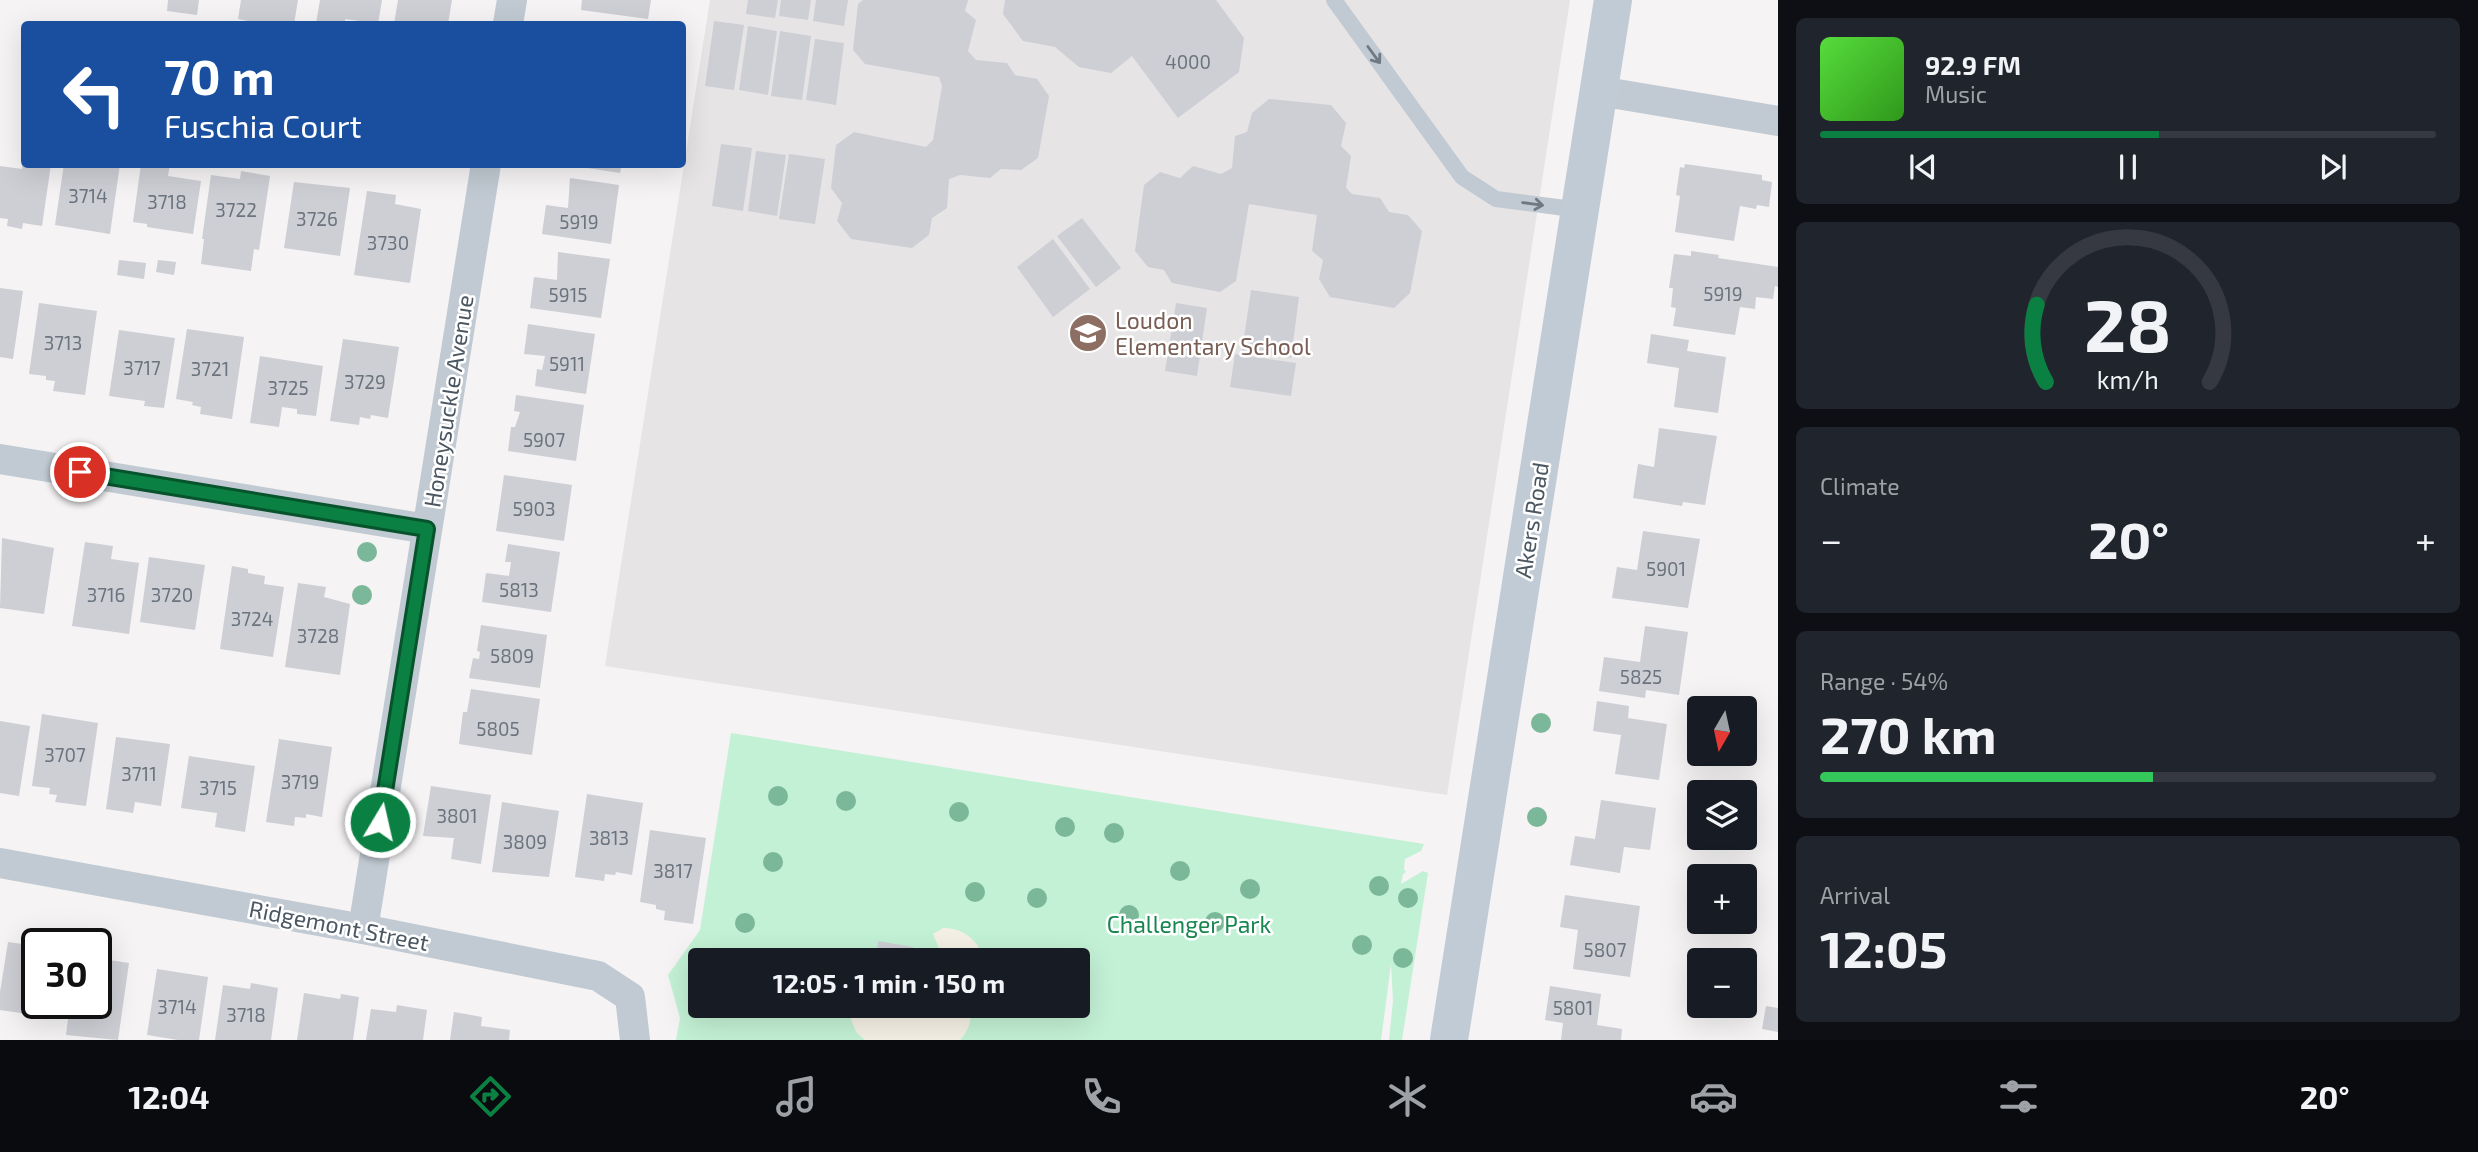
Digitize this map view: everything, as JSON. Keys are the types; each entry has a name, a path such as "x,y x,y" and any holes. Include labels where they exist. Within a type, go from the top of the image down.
{"street":[{"path":"508,21 512,0"},
{"name":"Akers Road","path":"1449,1040 1613,0"},
{"path":"1599,91 1778,121"},
{"name":"Honeysuckle Avenue","path":"363,929 485,168"},
{"path":"0,459 427,529"},
{"name":"Ridgemont Street","path":"0,863 363,929 598,976 630,997 635,1040"}],"lane":[{"path":"1334,0 1462,177 1496,199 1580,210"}],"shaded area":[{"name":"Loudon Elementary School","path":"710,0 1570,0 1447,795 605,666 684,168 686,168 686,152"}],"green space":[{"name":"Challenger Park","path":"731,733 1424,844 1421,851 1405,859 1406,872 1401,884 1423,871 1428,873 1402,1040 1389,1040 1393,1001 1391,964 1381,1040 676,1040 680,1018 668,975 700,930"}],"sand":[{"path":"943,928 957,930 970,937 979,948 939,948 933,934"},
{"path":"851,1018 971,1018 968,1029 960,1040 865,1040 856,1032"}],"building":[{"path":"168,0 199,0 197,15 167,11"},
{"path":"241,0 298,0 294,21 238,19"},
{"path":"320,0 382,0 378,21 316,21"},
{"path":"398,0 452,0 448,21 394,21"},
{"path":"582,0 651,0 648,19 581,10"},
{"path":"748,0 778,0 775,18 746,14"},
{"path":"781,0 811,0 808,20 779,16"},
{"path":"816,0 848,0 844,26 813,21"},
{"path":"863,0 968,0 965,11 976,20 968,51 976,60 1007,63 1015,75 1037,79 1049,96 1038,158 1021,170 1001,169 990,178 960,175 949,179 947,208 932,218 929,235 912,248 851,239 837,221 842,203 831,188 836,145 854,132 926,147 933,140 942,86 939,77 865,64 853,50 858,4"},
{"path":"1005,0 1216,0 1244,38 1239,72 1178,118 1132,56 1111,73 1079,67 1055,47 1023,41 1003,14"},
{"path":"714,21 744,25 734,90 705,86"},
{"path":"748,26 777,31 768,95 739,90"},
{"path":"780,31 811,36 802,100 771,96"},
{"path":"815,39 844,43 836,105 806,100"},
{"path":"1269,99 1331,105 1346,123 1341,146 1351,156 1346,188 1352,194 1380,198 1389,212 1408,215 1422,231 1410,293 1394,308 1330,297 1319,279 1323,260 1312,251 1317,215 1249,204 1236,281 1220,292 1172,283 1164,270 1148,267 1135,251 1144,185 1160,172 1180,178 1193,166 1221,174 1232,168 1235,136 1247,132 1252,113"},
{"path":"721,144 752,148 743,211 712,206"},
{"path":"756,151 786,155 777,216 748,211"},
{"path":"789,154 825,159 815,224 779,219"},
{"path":"1685,164 1762,175 1762,180 1772,182 1769,207 1757,205 1756,209 1740,206 1734,241 1675,232 1680,196 1676,195 1680,167 1684,168"},
{"path":"0,166 22,169 50,168 42,226 23,223 22,229 7,226 8,219 0,218"},
{"path":"63,168 119,168 110,234 55,225"},
{"path":"140,168 169,168 168,176 201,181 193,234 147,227 147,224 133,222"},
{"path":"587,168 621,168 620,173"},
{"path":"241,171 270,176 259,250 254,249 251,271 201,264 211,175 240,179"},
{"path":"570,178 619,185 611,244 542,234 546,205 568,208"},
{"path":"294,182 350,188 340,256 284,248"},
{"path":"367,191 396,195 395,204 421,209 410,283 354,275"},
{"path":"1082,218 1121,268 1096,287 1057,236"},
{"path":"1053,239 1090,289 1053,317 1017,267"},
{"path":"1691,251 1778,267 1778,287 1775,286 1773,299 1756,297 1755,309 1740,307 1735,335 1673,326 1676,308 1671,307 1673,288 1669,288 1674,254 1691,256"},
{"path":"558,252 610,259 601,318 530,308 534,277 557,280"},
{"path":"119,260 146,263 144,279 117,275"},
{"path":"158,260 176,262 174,275 156,272"},
{"path":"0,288 23,291 13,359 0,357"},
{"path":"1251,290 1299,297 1291,358 1242,351"},
{"path":"39,303 97,311 85,395 53,391 55,381 46,380 46,376 29,374"},
{"path":"1176,303 1207,308 1197,376 1165,371"},
{"path":"528,324 595,334 586,394 535,386 537,369 542,370 545,356 524,354"},
{"path":"187,329 244,337 232,419 200,414 201,407 192,405 193,402 176,399"},
{"path":"119,330 175,338 164,408 144,406 145,401 109,396"},
{"path":"1651,334 1689,340 1687,351 1726,357 1718,413 1674,407 1679,368 1647,363"},
{"path":"343,339 399,347 388,418 371,415 370,419 360,417 359,425 330,421"},
{"path":"1235,354 1296,363 1291,396 1230,387"},
{"path":"260,356 323,366 316,416 297,414 297,409 282,407 279,427 250,423"},
{"path":"516,395 584,405 576,461 508,451 511,427 515,427 520,412 514,411"},
{"path":"1659,428 1717,436 1705,505 1683,502 1682,506 1633,498 1638,464 1654,467"},
{"path":"504,475 572,485 564,541 496,531"},
{"path":"1643,531 1700,539 1688,608 1612,598 1617,567 1637,570"},
{"path":"2,538 54,548 44,614 0,608"},
{"path":"85,542 113,546 111,559 139,563 129,634 72,626"},
{"path":"508,544 560,552 551,612 482,602 486,573 509,576 511,562 505,562"},
{"path":"149,557 205,565 195,630 140,622"},
{"path":"232,566 265,576 264,584 284,587 273,657 220,649"},
{"path":"298,583 326,587 324,597 350,604 340,675 285,667"},
{"path":"481,625 547,635 540,688 469,678 473,658 479,659 480,652 477,651"},
{"path":"1645,626 1688,632 1679,695 1646,690 1645,698 1599,691 1604,657 1640,662"},
{"path":"471,689 540,699 532,755 459,744 463,712 467,712"},
{"path":"1597,701 1629,706 1628,718 1667,724 1659,780 1615,774 1621,735 1593,731"},
{"path":"42,714 98,723 86,806 55,802 57,795 49,794 50,788 32,786"},
{"path":"0,721 30,726 19,796 0,793"},
{"path":"116,737 170,744 161,806 135,802 133,813 106,809"},
{"path":"279,739 332,747 322,817 306,814 306,818 295,817 294,826 266,822"},
{"path":"189,756 255,766 245,832 215,827 217,813 181,808"},
{"path":"431,786 491,795 481,864 451,859 454,838 423,836"},
{"path":"587,794 643,803 632,875 616,872 615,875 605,874 604,881 575,877"},
{"path":"1601,800 1656,808 1650,850 1624,847 1620,873 1570,865 1575,836 1595,839"},
{"path":"502,802 559,811 549,877 492,872"},
{"path":"650,830 706,838 693,924 664,920 665,911 656,909 656,905 640,902"},
{"path":"1565,895 1640,906 1630,977 1573,969 1578,930 1560,927"},
{"path":"878,941 913,947 913,948 877,948"},
{"path":"8,942 21,944 21,1013 0,1010 0,992"},
{"path":"112,960 129,963 118,1040 66,1035 68,1019 112,1019"},
{"path":"157,969 208,977 199,1040 147,1035"},
{"path":"251,983 278,988 271,1040 215,1040 223,985 250,989"},
{"path":"1550,986 1601,994 1597,1025 1622,1029 1621,1040 1561,1040 1563,1023 1545,1020"},
{"path":"304,993 340,999 341,994 359,997 353,1040 297,1040"},
{"path":"397,1005 427,1010 423,1040 366,1040 371,1009 396,1012"},
{"path":"1766,1006 1778,1008 1778,1032 1762,1029"},
{"path":"454,1012 482,1017 481,1026 510,1030 509,1040 450,1040"}],"place":[{"name":"Loudon Elementary School","path":"1088,333"}],"route":[{"path":"80,472 427,529 380,822"}]}
